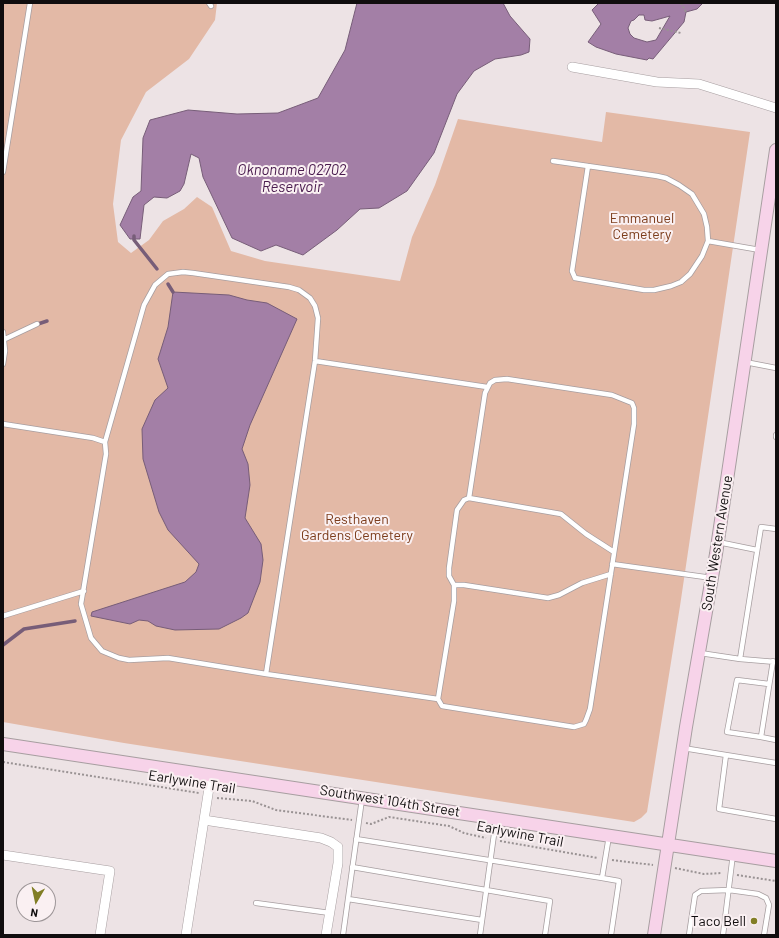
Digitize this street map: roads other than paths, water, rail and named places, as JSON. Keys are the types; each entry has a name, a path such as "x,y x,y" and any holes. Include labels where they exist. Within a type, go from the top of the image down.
{"main road":[{"name":"South Western Avenue","path":"654,935 683,748 712,578 743,362 776,150"},
{"name":"Southwest 104th Street","path":"3,744 362,797 776,861"}],"street":[{"path":"572,67 658,82 699,84 776,108"},
{"path":"186,935 211,775"},
{"path":"204,820 321,838 338,847 338,863 326,935"},
{"path":"3,855 110,871 100,935"}],"lane":[{"path":"3,172 5,145 30,3"},
{"path":"553,162 588,166 657,176 679,184 692,194 700,206 707,227 708,241 702,256 690,274 681,282 671,286 644,290 574,278 572,271 588,166"},
{"path":"708,241 760,250"},
{"path":"266,674 314,361 318,318 315,306 306,293 289,286 182,272 168,274 149,294 144,305 105,442 106,454 81,604 91,638 102,651 111,656 129,660 168,658 266,674 438,700"},
{"path":"3,340 38,324"},
{"path":"3,332 3,364"},
{"path":"314,361 488,387"},
{"path":"743,362 776,368"},
{"path":"469,498 488,387 495,380 507,379 612,395 632,403 634,408 634,424 590,709 584,724 579,726 568,726 449,709 442,706 438,700 454,601 454,585 449,576 449,568 457,510 464,500 469,498 561,514 586,534 614,552"},
{"path":"3,424 92,438 105,442"},
{"path":"740,659 761,527 776,529"},
{"path":"717,542 757,550"},
{"path":"612,564 712,578"},
{"path":"454,585 464,585 548,598 559,595 582,583 611,574"},
{"path":"3,616 84,591"},
{"path":"699,652 740,659 774,661 761,737"},
{"path":"769,684 737,680 727,732 776,740"},
{"path":"683,748 776,763"},
{"path":"726,755 719,809 776,819"},
{"path":"343,935 362,797"},
{"path":"480,935 496,818"},
{"path":"602,878 609,835"},
{"path":"356,839 619,881 611,935"},
{"path":"723,935 733,854"},
{"path":"352,867 468,887 486,892 550,902 545,935"},
{"path":"689,935 695,895 701,890 729,890 758,894 766,898 769,905 764,935"},
{"path":"348,899 482,920"},
{"path":"256,903 330,913"}],"water":[{"name":"Oknoname 02702 Reservoir","path":"357,3 503,3 510,16 530,39 529,52 521,55 495,59 474,71 457,94 434,153 407,191 379,208 360,209 337,230 303,255 276,245 261,251 232,238 203,177 199,158 191,154 184,184 180,191 167,198 154,197 144,205 140,239 130,239 120,225 133,197 141,191 143,138 150,120 188,110 237,114 278,113 318,98 345,50"},
{"path":"599,3 703,3 697,9 686,12 684,22 653,59 649,58 647,60 616,54 596,47 588,42 601,24 592,10","holes":["639,15 644,15 645,20 652,21 670,16 656,40 647,42 634,38 630,34 628,28 631,21"]},
{"path":"173,292 229,295 267,303 297,319 250,425 242,449 248,464 250,485 245,518 261,544 263,560 260,582 248,613 219,629 175,630 156,626 148,621 139,620 130,624 91,616 92,612 185,582 196,572 199,564 168,530 159,512 143,459 142,429 155,400 168,388 158,359 168,327"}],"waterway":[{"path":"134,236 134,240 157,269"},
{"path":"168,284 173,292"},
{"path":"35,325 47,321"},
{"path":"3,645 24,629 75,621"}],"place":[{"name":"Taco Bell","path":"754,921"}],"park label":[{"name":"Emmanuel Cemetery","path":"642,226"},
{"name":"Resthaven Gardens Cemetery","path":"357,528"}]}
